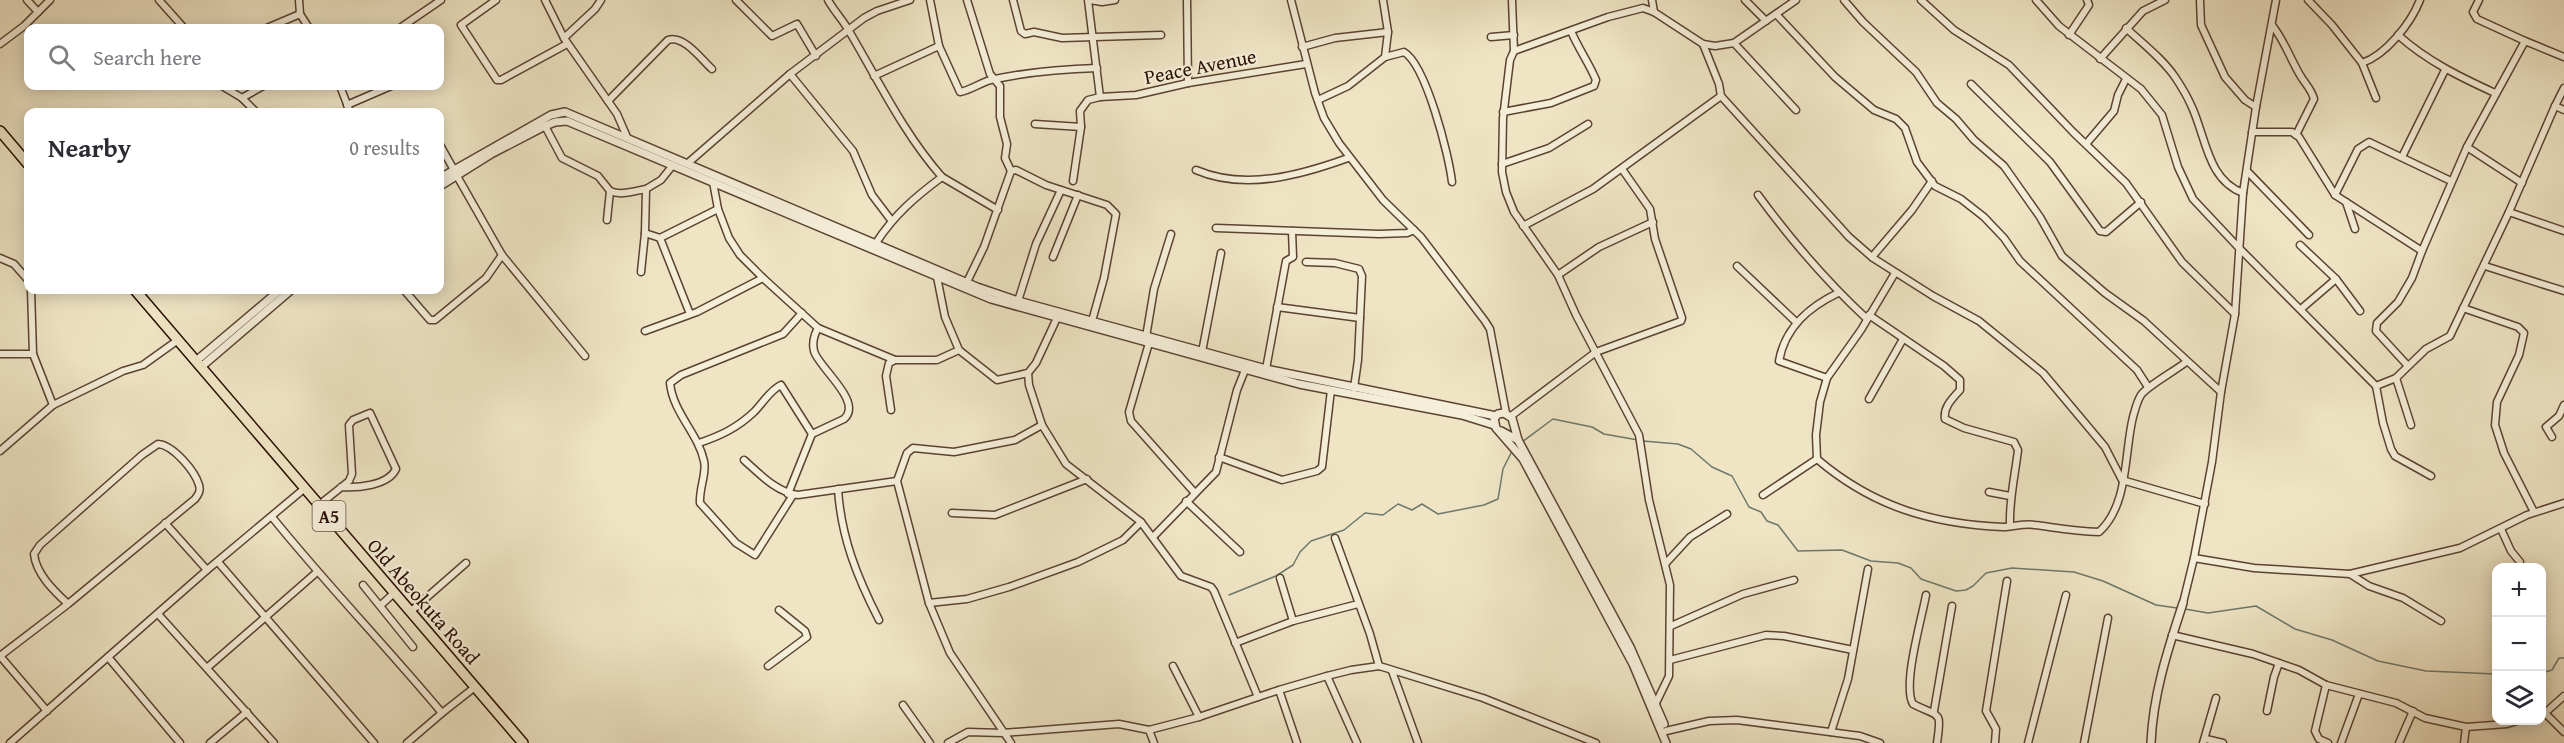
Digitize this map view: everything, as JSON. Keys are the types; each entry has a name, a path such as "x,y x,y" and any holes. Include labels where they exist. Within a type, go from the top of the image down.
{"highway":[{"path":"0,131 24,159"},
{"name":"Old Abeokuta Road","path":"138,294 522,743"}],"street":[{"path":"27,0 38,12"},
{"path":"0,44 50,0"},
{"path":"159,0 180,24"},
{"path":"298,0 300,14 306,24"},
{"path":"406,24 441,0"},
{"path":"496,0 461,25 497,80 501,80 566,41 601,0"},
{"path":"545,0 566,41 617,114 627,137"},
{"path":"736,0 772,36 797,24 816,56"},
{"path":"828,0 849,30 874,76 925,157 942,177 998,210"},
{"path":"688,163 790,74 849,30 877,10 910,0"},
{"path":"930,0 939,46 960,92 993,79 1045,70 1097,68"},
{"path":"967,0 980,47 993,79 1000,86 1000,117 1007,144 1005,158 1011,171 984,247 967,282"},
{"path":"1013,0 1023,33 1034,32 1062,39 1161,35"},
{"path":"1073,181 1081,127 1080,111 1082,105 1088,100 1100,97 1089,0 1102,2 1115,0"},
{"path":"1187,0 1188,83"},
{"path":"1291,0 1306,64 1324,118 1348,158 1383,200 1414,230 1490,329 1508,415 1517,445 1633,664 1666,743"},
{"path":"1383,0 1388,32 1385,57"},
{"path":"1512,0 1514,51 1510,60 1503,112 1502,164 1506,192 1514,212 1558,275 1642,445 1649,501 1670,585 1669,676 1656,703"},
{"path":"1652,0 1654,12"},
{"path":"1745,0 1766,21"},
{"path":"1514,51 1608,17 1643,8 1654,12 1687,36 1703,44 1714,46 1734,43 1796,0"},
{"path":"1844,0 1863,22 1916,72 1937,103 1956,119 1974,140 2004,165 2040,217 2056,248 2067,261 2105,293 2144,321 2221,392"},
{"path":"1921,0 1954,30 2009,65 2126,183 2182,262 2235,314"},
{"path":"2036,0 2050,18 2069,35 2141,89 2162,115 2178,167 2193,199 2376,386 2383,423 2395,456 2431,476"},
{"path":"2069,35 2089,5 2087,0"},
{"path":"2100,58 2143,11 2165,0"},
{"path":"2200,0 2201,25 2225,77 2240,95 2256,107"},
{"path":"2151,743 2154,706 2172,635 2183,603 2205,504 2235,314 2243,193 2276,0"},
{"path":"2308,0 2332,25 2362,63 2376,98"},
{"path":"2362,63 2378,55 2398,35 2420,0"},
{"path":"2478,0 2473,12 2476,19 2564,57"},
{"path":"276,24 300,14"},
{"path":"1776,14 1835,77 1874,110 1896,119 1905,128 1917,162 1932,182 1984,217 2004,238 2020,261 2138,370 2148,387"},
{"path":"2272,25 2281,36 2299,74 2310,87 2314,99 2296,135"},
{"path":"2126,28 2162,61 2175,78 2192,106 2213,165 2230,189 2243,193"},
{"path":"1503,112 1551,103 1594,86 1596,80 1571,31"},
{"path":"1302,47 1335,38 1388,32"},
{"path":"1491,37 1514,34"},
{"path":"2398,35 2445,70 2495,93"},
{"path":"608,101 668,40 682,41 712,69"},
{"path":"2408,366 2375,328 2382,316 2398,302 2408,286 2467,147 2525,41"},
{"path":"1734,43 1796,110"},
{"path":"1703,44 1719,84 1721,96 1849,237 1895,273 1979,321 2043,373 2105,447 2122,480 2205,504"},
{"path":"874,76 939,46"},
{"path":"1318,100 1348,86 1385,57 1404,52 1410,57 1430,95 1447,150 1452,182"},
{"name":"Peace Avenue","path":"1100,97 1136,95 1188,83 1306,64"},
{"path":"2402,157 2445,70"},
{"path":"790,74 853,151 872,195 891,219"},
{"path":"2086,144 2114,111 2118,94 2126,79"},
{"path":"1971,84 2041,151 2100,231 2106,232 2141,202"},
{"path":"2376,386 2396,378 2426,349 2450,336 2485,266 2564,88"},
{"path":"229,90 242,98 252,108"},
{"path":"242,98 255,90"},
{"path":"341,90 348,108"},
{"path":"347,105 382,90"},
{"path":"1523,226 1593,189 1721,96"},
{"path":"2555,106 2564,110"},
{"path":"444,183 456,173 558,112 573,114 967,282 1018,301 1092,321 1245,370 1331,390 1462,415 1494,425 1517,445 1630,647 1656,703 1670,743"},
{"path":"444,177 456,173 545,126 567,121 992,299 1057,318 1266,369 1496,416 1508,415 1596,352 1681,321 1682,318 1655,239 1650,209 1622,169"},
{"path":"1035,124 1081,127"},
{"path":"1502,164 1549,148 1588,124"},
{"path":"545,126 562,158 598,176 610,191 625,193 646,189 661,180 673,165"},
{"path":"2252,132 2281,131 2296,135 2335,195 2422,251"},
{"path":"2335,195 2353,158 2363,145 2369,142 2451,181"},
{"path":"2467,147 2522,183"},
{"path":"444,152 502,255 585,356"},
{"path":"1196,170 1223,177 1278,178 1348,158"},
{"path":"1011,171 1024,173 1046,185 1107,205 1116,214 1104,278 1092,321"},
{"path":"2247,171 2309,235"},
{"path":"876,243 891,219 911,200 942,177"},
{"path":"713,182 718,209 734,247 763,278 818,328 895,360 937,360 958,350"},
{"path":"1872,257 1912,210 1932,182"},
{"path":"641,272 646,189"},
{"path":"1018,301 1036,244 1061,190"},
{"path":"607,220 610,191"},
{"path":"1053,256 1078,195"},
{"path":"1758,195 1790,239 1838,293 1868,317 1944,366 1960,380 1960,390 1950,401 1944,414 1945,419 1964,428 2014,442 2018,450 2010,496 2010,526"},
{"path":"2346,202 2355,229"},
{"path":"645,233 660,238 718,209"},
{"path":"2509,212 2564,231"},
{"path":"1558,275 1599,247 1653,222"},
{"path":"1216,228 1379,234 1407,233 1414,230"},
{"path":"1266,369 1286,261 1293,257 1292,231"},
{"path":"1171,234 1154,289 1147,340 1129,412 1131,421 1194,492"},
{"path":"660,238 690,314"},
{"path":"2300,245 2336,279 2360,311"},
{"path":"1202,352 1221,253"},
{"path":"407,294 430,320 435,320 486,278 502,255"},
{"path":"0,258 14,264 24,275"},
{"path":"1306,262 1335,263 1359,269 1363,280 1354,388"},
{"path":"1737,266 1796,322"},
{"path":"2485,266 2564,291"},
{"path":"1895,273 1827,378 1820,402 1816,435 1817,459 1852,487 1893,507 1948,521 2010,526 2034,525 2066,531 2099,532 2115,509 2134,412 2140,396 2148,387 2161,381 2186,362"},
{"path":"937,277 945,317 958,350 997,380 1028,374"},
{"path":"645,331 690,314 763,278"},
{"path":"2301,309 2336,279"},
{"path":"1827,378 1779,361 1796,322 1818,303 1838,293"},
{"path":"31,294 33,354 53,405"},
{"path":"198,364 276,294"},
{"path":"198,364 286,294"},
{"path":"1277,307 1360,318"},
{"path":"2463,308 2518,327 2524,333 2519,355 2497,402 2495,425 2504,453 2534,512"},
{"path":"802,313 783,334 673,379 670,383 683,420 699,443 705,469 700,482 700,503 736,543 755,555 790,494 812,434 847,416 849,408 831,373 817,357 814,343 818,328"},
{"path":"1057,318 1036,363 1028,374 1029,385 1042,425 1066,464 1141,522 1181,576 1211,587 1258,697"},
{"path":"1869,399 1903,339"},
{"path":"0,451 53,405 123,371 143,365 178,340"},
{"path":"0,354 33,354"},
{"path":"891,410 886,376 889,363 895,360"},
{"path":"1153,537 1194,492 1216,472 1237,390 1245,370"},
{"path":"2396,378 2411,425"},
{"path":"699,443 724,435 753,413 781,385 785,387 812,434"},
{"path":"1219,457 1282,480 1317,471 1322,467 1331,390"},
{"path":"2552,437 2546,427 2559,416 2564,405"},
{"path":"319,505 341,487 349,481 352,474 349,425 353,420 370,413 396,469 393,474 368,487 341,487"},
{"path":"1494,425 1496,416"},
{"path":"1011,743 950,653 929,603 897,481 907,453 913,447 954,452 1015,440 1042,425"},
{"path":"46,711 0,656 69,604 195,499 200,490 188,466 164,444 158,444 40,545 34,554 36,565 49,585 69,604"},
{"path":"1763,495 1817,459"},
{"path":"744,460 790,494 897,481"},
{"path":"952,513 995,515 1087,479"},
{"path":"10,743 207,570 305,488"},
{"path":"838,489 840,521 846,543 866,595 879,620"},
{"path":"1989,492 2010,496"},
{"path":"1186,501 1240,552"},
{"path":"2194,558 2277,570 2350,574 2460,548 2534,512 2564,503"},
{"path":"1666,562 1700,530 1727,514"},
{"path":"272,516 317,572 394,655 442,713"},
{"path":"929,603 967,599 1009,587 1078,562 1123,540 1141,522"},
{"path":"165,523 207,570"},
{"path":"2500,529 2511,551 2520,562"},
{"path":"1335,538 1370,634 1379,666"},
{"path":"218,562 374,743"},
{"path":"410,612 466,563"},
{"path":"1832,732 1848,679 1868,569"},
{"path":"208,667 317,572"},
{"path":"2350,574 2369,586 2403,598 2441,621"},
{"path":"1280,578 1293,621"},
{"path":"1671,626 1743,594 1794,580"},
{"path":"1995,743 1996,729 1986,711 2007,581"},
{"path":"363,585 413,647"},
{"path":"381,605 394,593"},
{"path":"1926,595 1909,691 1913,704 1934,711"},
{"path":"2028,743 2066,595"},
{"path":"1235,643 1293,621 1358,604"},
{"path":"1937,743 1940,724 1934,711 1952,606"},
{"path":"768,666 807,637 805,632 779,610"},
{"path":"158,614 274,743"},
{"path":"2084,743 2108,618"},
{"path":"1670,660 1766,635 1792,637 1853,650"},
{"path":"2172,635 2253,654 2299,670 2326,685 2378,697 2426,718 2466,727 2493,725"},
{"path":"108,657 180,743"},
{"path":"2267,711 2279,663"},
{"path":"1173,666 1198,717"},
{"path":"948,743 969,732 1003,733 1119,724 1149,730 1327,676 1379,666 1483,698 1596,743"},
{"path":"1392,671 1418,743"},
{"path":"1327,676 1357,743"},
{"path":"2326,685 2315,731 2319,739 2328,743"},
{"path":"407,743 475,687"},
{"path":"1279,690 1297,743"},
{"path":"2340,743 2359,694"},
{"path":"2546,711 2564,696"},
{"path":"2216,698 2205,741 2223,743"},
{"path":"903,705 930,743"},
{"path":"2398,743 2414,711"},
{"path":"210,743 247,712"},
{"path":"2546,717 2564,732"},
{"path":"1666,731 1709,721 1737,720 1767,726 1860,736 1880,743"},
{"path":"2464,743 2466,727"},
{"path":"1149,730 1154,743"}],"waterway":[{"path":"1522,442 1553,419 1592,427 1604,434 1638,440"},
{"path":"1643,441 1678,444 1691,449 1712,467 1732,476 1749,507 1761,512 1767,521 1778,525 1798,551 1842,550 1871,561 1898,563 1911,568 1921,579 1956,591 1966,590 1973,586 1986,573 2012,568 2074,572 2103,581 2156,605 2177,608"},
{"path":"1229,595 1276,576 1293,565 1300,552 1311,541 1344,530 1365,513 1383,515 1398,504 1412,510 1422,504 1438,514 1484,505 1498,499 1503,469 1512,451"},
{"path":"2185,609 2208,613 2256,606 2295,629 2332,640 2378,661 2426,671 2492,674"},
{"path":"2546,672 2552,670 2559,658 2564,658"}]}
